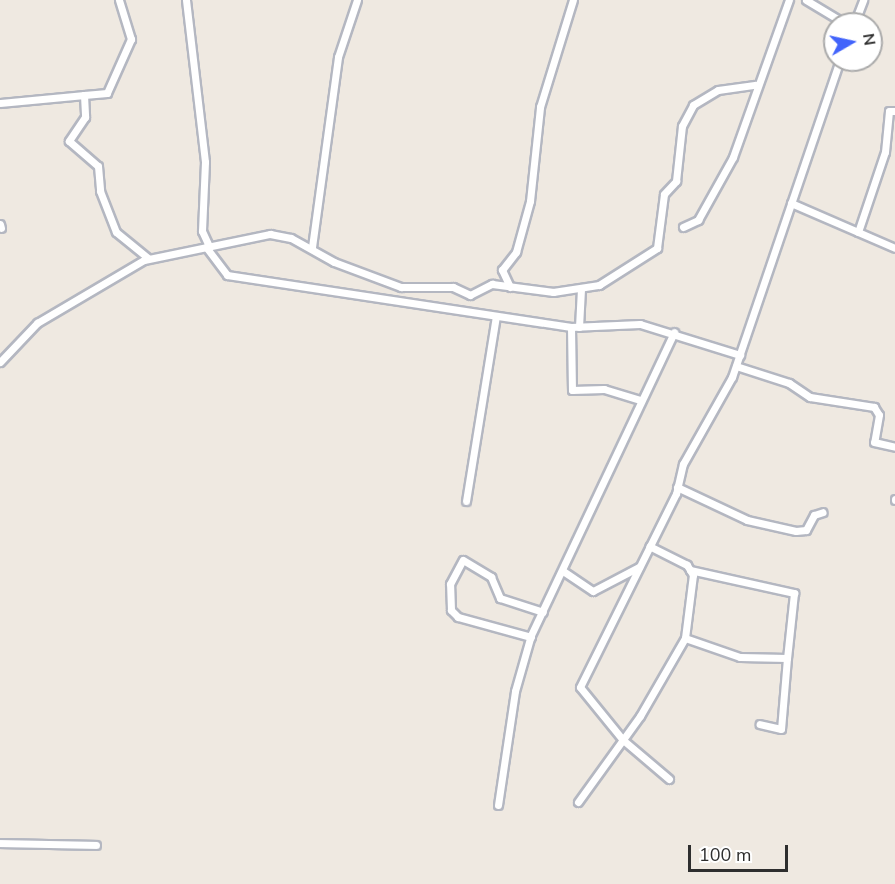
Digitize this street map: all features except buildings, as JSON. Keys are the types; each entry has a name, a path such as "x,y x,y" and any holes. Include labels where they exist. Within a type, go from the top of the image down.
{"street":[{"path":"0,103 107,93 131,39 119,0"},
{"path":"186,0 205,162 202,231 207,247 227,275 575,327 640,324 674,332 740,355"},
{"path":"312,247 338,57 357,0"},
{"path":"510,287 502,270 516,252 530,201 540,107 573,0"},
{"path":"682,227 698,220 733,157 753,108 755,85 789,0"},
{"path":"806,0 826,12"},
{"path":"669,779 623,740 580,687 677,487 683,464 736,366 836,72"},
{"path":"0,362 37,324 148,258 270,234 312,247 333,262 401,287 453,287 470,296 492,284 581,290 624,273 657,248 664,194 676,181 682,126 693,105 718,90 755,85"},
{"path":"84,95 85,117 69,141 98,166 100,191 116,232 148,258"},
{"path":"858,232 885,152 889,111 895,111"},
{"path":"791,203 895,248"},
{"path":"581,290 575,327 572,390 604,389 641,400"},
{"path":"466,501 496,316"},
{"path":"498,805 515,691 531,637 674,332"},
{"path":"736,366 789,383 810,397 874,407 879,415 874,442 895,447"},
{"path":"677,487 717,509 795,531 806,530 814,515 822,512"},
{"path":"649,546 690,570 794,593 781,729 760,724"},
{"path":"531,637 459,617 451,610 450,584 463,560 491,577 501,598 543,612"},
{"path":"563,571 592,591 639,567"},
{"path":"578,802 623,740 685,638 690,570"},
{"path":"685,638 740,657 787,658"},
{"path":"0,843 96,845"}]}
